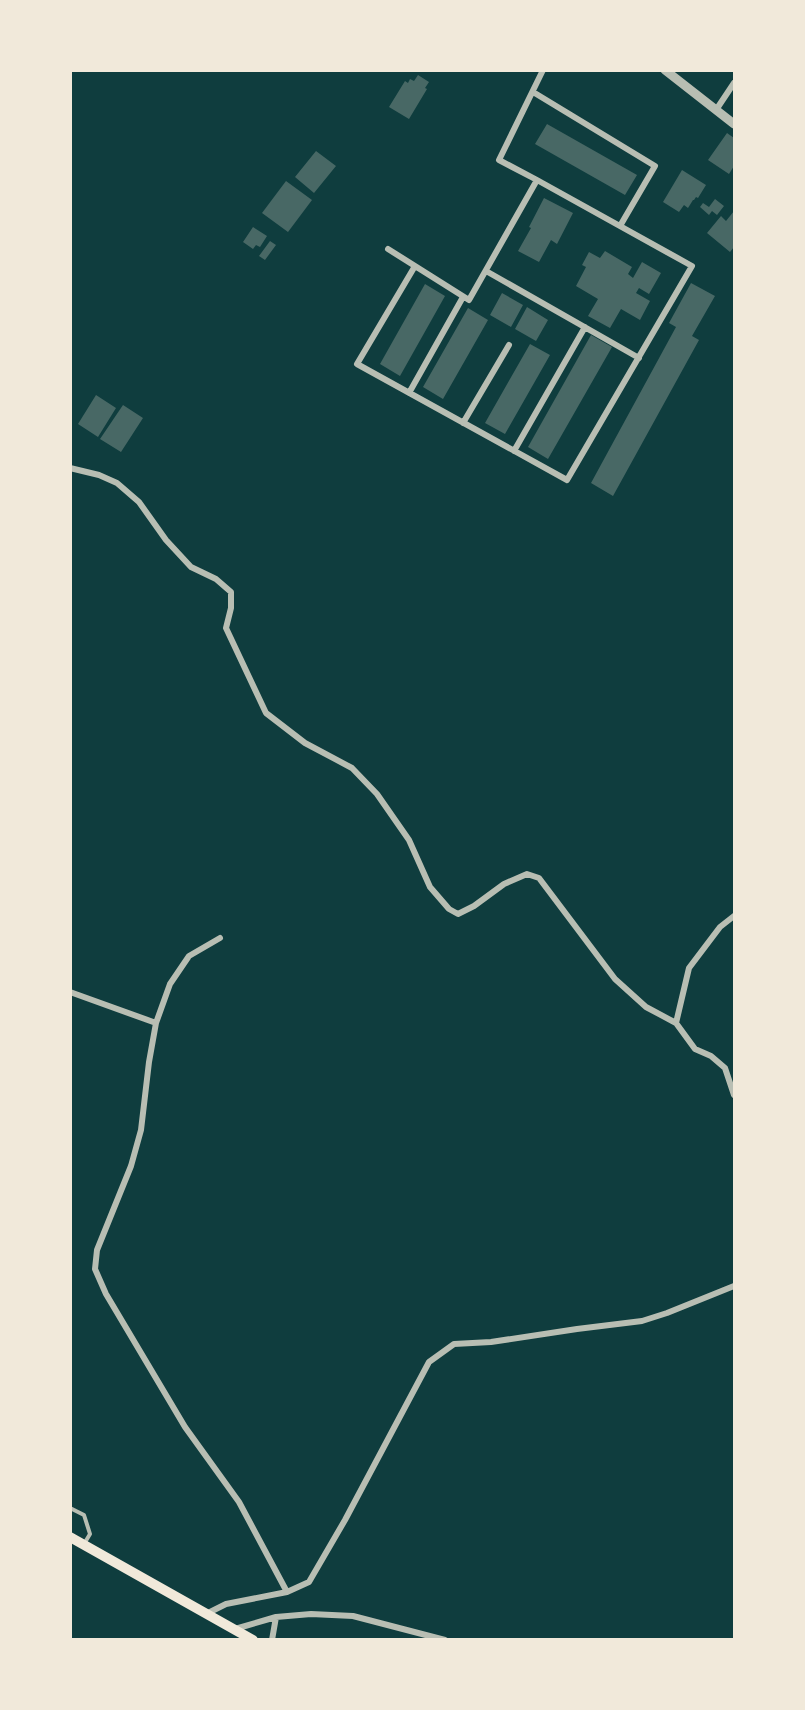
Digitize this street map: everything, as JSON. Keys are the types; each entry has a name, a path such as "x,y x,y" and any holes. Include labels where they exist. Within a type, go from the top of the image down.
{"main road":[{"path":"70,1537 253,1640"}],"street":[{"path":"415,266 357,364 567,480 692,266 499,160 543,70"},
{"path":"665,70 735,124"},
{"path":"716,110 735,83"},
{"path":"533,92 655,166 620,226"},
{"path":"388,249 469,300 537,180"},
{"path":"486,271 639,358"},
{"path":"409,393 463,297"},
{"path":"514,451 585,327"},
{"path":"463,423 509,345"},
{"path":"70,468 99,475 117,483 139,502 166,540 191,567 216,579 231,592 231,608 226,628 266,713 305,743 352,768 377,794 409,840 430,887 448,909 458,914 474,906 504,884 527,874 539,879 615,979 646,1007 676,1023 695,1049 711,1056 725,1068 735,1095"},
{"path":"676,1023 689,968 720,927 735,916"},
{"path":"220,938 189,956 170,984 156,1023 141,1130 131,1166 98,1250 95,1269 106,1294 185,1427 239,1502 287,1592"},
{"path":"70,992 156,1023"},
{"path":"208,1614 226,1604 287,1592 309,1582 345,1520 429,1362 454,1344 491,1342 642,1321 735,1286"},
{"path":"234,1629 276,1617 311,1614 353,1616 445,1640"},
{"path":"272,1640 276,1617"}],"lane":[{"path":"70,1508 84,1515 90,1534 84,1544"}],"building":[{"path":"418,75 429,82 409,119 389,107 405,81 408,83 410,79 414,81"},
{"path":"547,124 637,175 625,195 535,144"},
{"path":"727,133 734,138 734,166 729,174 708,160"},
{"path":"316,151 336,166 314,193 295,177"},
{"path":"682,170 706,185 688,208 684,205 679,212 663,202"},
{"path":"286,181 312,200 288,232 262,213"},
{"path":"544,198 573,213 557,244 551,240 539,262 518,251"},
{"path":"715,199 724,206 717,215 712,211 709,215 700,207 703,203 709,207"},
{"path":"734,211 734,247 730,252 707,233 721,216 726,221"},
{"path":"253,227 267,236 260,247 256,245 253,249 243,242"},
{"path":"270,241 276,245 265,260 259,256"},
{"path":"605,251 632,267 628,274 633,278 642,262 661,273 649,294 639,288 636,293 650,301 640,320 621,309 610,328 588,316 598,299 576,286 586,267 582,265 589,252 600,258"},
{"path":"691,283 715,296 692,336 699,340 613,496 591,483 676,327 669,323"},
{"path":"425,284 445,296 400,376 380,364"},
{"path":"502,293 523,305 511,327 490,315"},
{"path":"527,307 548,320 536,341 515,329"},
{"path":"468,308 488,320 443,399 423,387"},
{"path":"591,335 612,347 548,459 528,447"},
{"path":"530,344 550,355 505,434 485,423"},
{"path":"96,395 116,408 98,437 78,424"},
{"path":"123,405 143,418 121,452 100,439"}]}
